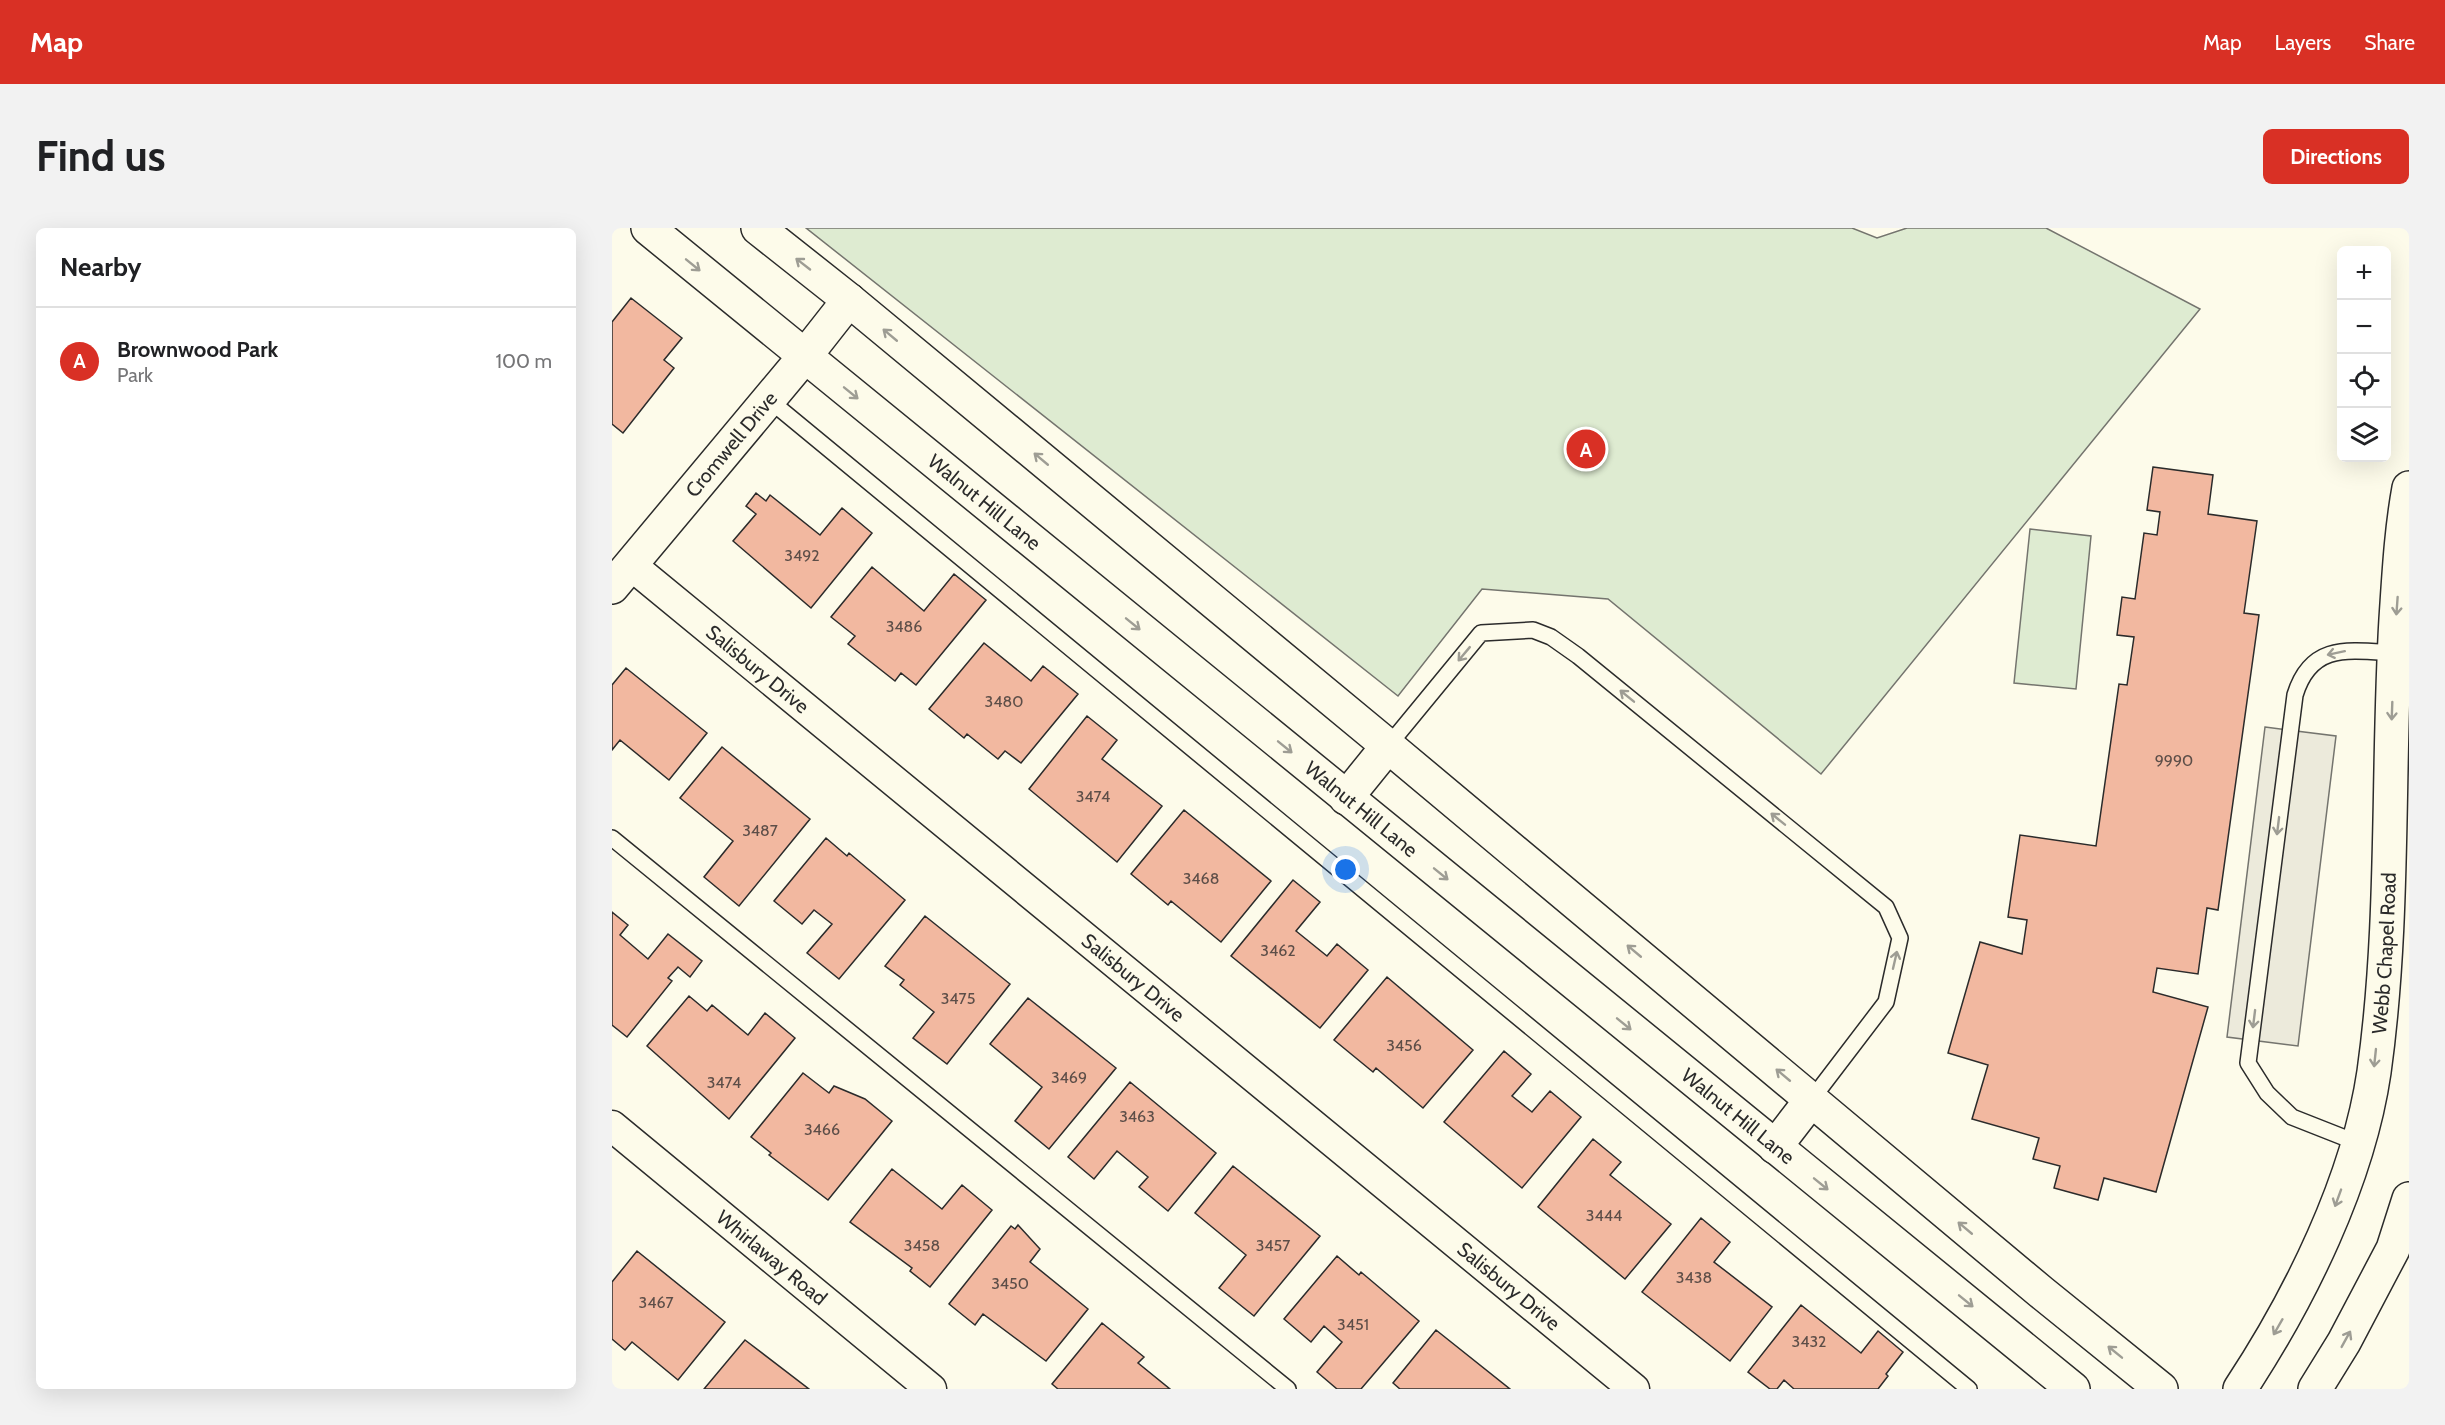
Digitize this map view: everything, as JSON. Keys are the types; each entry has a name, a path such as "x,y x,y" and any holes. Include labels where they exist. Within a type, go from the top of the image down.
{"main road":[{"name":"Walnut Hill Lane","path":"648,228 2061,1382"},
{"path":"758,228 849,300 1388,746 2040,1292 2160,1389"},
{"name":"Cromwell Drive","path":"621,576 849,300"},
{"name":"Webb Chapel Road","path":"2240,1389 2289,1308 2328,1225 2358,1143 2396,981 2394,653 2402,527 2409,488"},
{"path":"1346,798 1388,746"},
{"path":"1775,1147 1812,1099"},
{"path":"2315,1389 2397,1252 2409,1199"}],"street":[{"name":"Salisbury Drive","path":"621,576 1634,1389"},
{"name":"Whirlaway Road","path":"612,1126 931,1389"}],"lane":[{"path":"768,399 1970,1389"},
{"path":"1388,746 1481,633 1533,630 1551,637 1578,656 1886,907 1900,938 1886,1002 1812,1099"},
{"path":"2358,1143 2292,1117 2267,1093 2248,1063 2295,695 2300,679 2310,665 2324,655 2340,651 2394,653"},
{"path":"612,838 1288,1389"}],"green space":[{"path":"806,228 1852,228 1877,238 1907,228 2046,228 2200,309 1821,774 1608,599 1482,589 1398,696"},
{"path":"2030,529 2091,536 2076,689 2014,683"}],"shaded area":[{"path":"2265,727 2336,736 2298,1046 2227,1037"}],"building":[{"path":"631,298 682,338 664,360 674,368 623,433 612,424 612,322"},
{"path":"2153,467 2213,475 2208,514 2257,521 2244,613 2259,615 2218,910 2207,908 2198,974 2157,968 2153,992 2208,1007 2156,1192 2104,1178 2098,1200 2054,1188 2060,1166 2033,1159 2039,1138 1972,1119 1988,1065 1948,1053 1980,942 2022,954 2027,920 2008,917 2020,835 2096,846 2119,684 2127,685 2134,637 2117,635 2122,597 2135,599 2144,533 2157,535 2160,512 2147,510"},
{"path":"756,493 766,501 770,495 820,535 842,508 872,533 811,608 733,541 756,514 746,506"},
{"path":"872,567 924,611 954,574 986,600 916,685 901,673 895,681 848,644 855,636 831,617"},
{"path":"984,643 1031,681 1043,666 1078,694 1021,763 1005,751 998,759 967,734 964,738 929,709"},
{"path":"626,668 707,733 669,780 620,740 612,750 612,685"},
{"path":"1087,716 1117,740 1102,759 1162,806 1117,862 1029,789"},
{"path":"722,747 810,819 739,906 704,877 733,841 680,798"},
{"path":"1184,810 1271,881 1221,942 1171,901 1168,905 1131,874"},
{"path":"826,838 847,856 849,853 905,900 839,979 807,953 832,924 814,910 802,924 774,901"},
{"path":"1293,880 1320,902 1296,931 1327,956 1337,944 1368,970 1320,1028 1231,956"},
{"path":"612,912 628,925 620,935 648,959 668,934 702,961 690,977 678,967 668,978 672,981 627,1037 612,1025"},
{"path":"925,916 1010,984 947,1064 913,1038 934,1012 900,985 904,980 885,966"},
{"path":"1387,977 1473,1050 1423,1108 1376,1068 1373,1072 1334,1040"},
{"path":"689,996 707,1011 712,1005 748,1035 765,1013 795,1038 729,1119 647,1046"},
{"path":"1028,998 1116,1068 1049,1149 1015,1121 1042,1087 990,1044"},
{"path":"1504,1051 1531,1074 1512,1096 1532,1112 1550,1091 1581,1117 1522,1188 1444,1122"},
{"path":"803,1073 829,1093 834,1086 865,1099 892,1121 828,1200 769,1155 771,1153 751,1137"},
{"path":"1130,1082 1216,1153 1168,1211 1139,1187 1148,1177 1117,1151 1094,1179 1068,1157"},
{"path":"1593,1139 1621,1162 1610,1175 1671,1224 1625,1279 1538,1207"},
{"path":"1233,1166 1320,1236 1254,1316 1219,1288 1246,1255 1195,1213"},
{"path":"892,1169 942,1209 962,1185 992,1210 930,1287 910,1271 912,1268 850,1222"},
{"path":"1701,1218 1730,1242 1714,1262 1772,1307 1730,1361 1642,1292"},
{"path":"1018,1225 1040,1249 1030,1262 1088,1309 1046,1361 983,1314 975,1325 949,1304 1011,1226 1015,1229"},
{"path":"637,1251 725,1322 678,1380 632,1342 625,1350 612,1339 612,1282"},
{"path":"1337,1256 1359,1275 1361,1272 1419,1321 1361,1389 1337,1389 1317,1372 1342,1342 1324,1326 1311,1342 1284,1319"},
{"path":"1801,1305 1861,1353 1878,1331 1903,1352 1878,1389 1794,1389 1784,1380 1777,1389 1770,1389 1748,1372"},
{"path":"1102,1323 1144,1357 1138,1363 1170,1389 1058,1389 1052,1384"},
{"path":"1436,1330 1510,1389 1400,1389 1393,1383"},
{"path":"745,1340 809,1389 704,1389"}],"place":[{"name":"Brownwood Park","path":"1586,449"}]}
